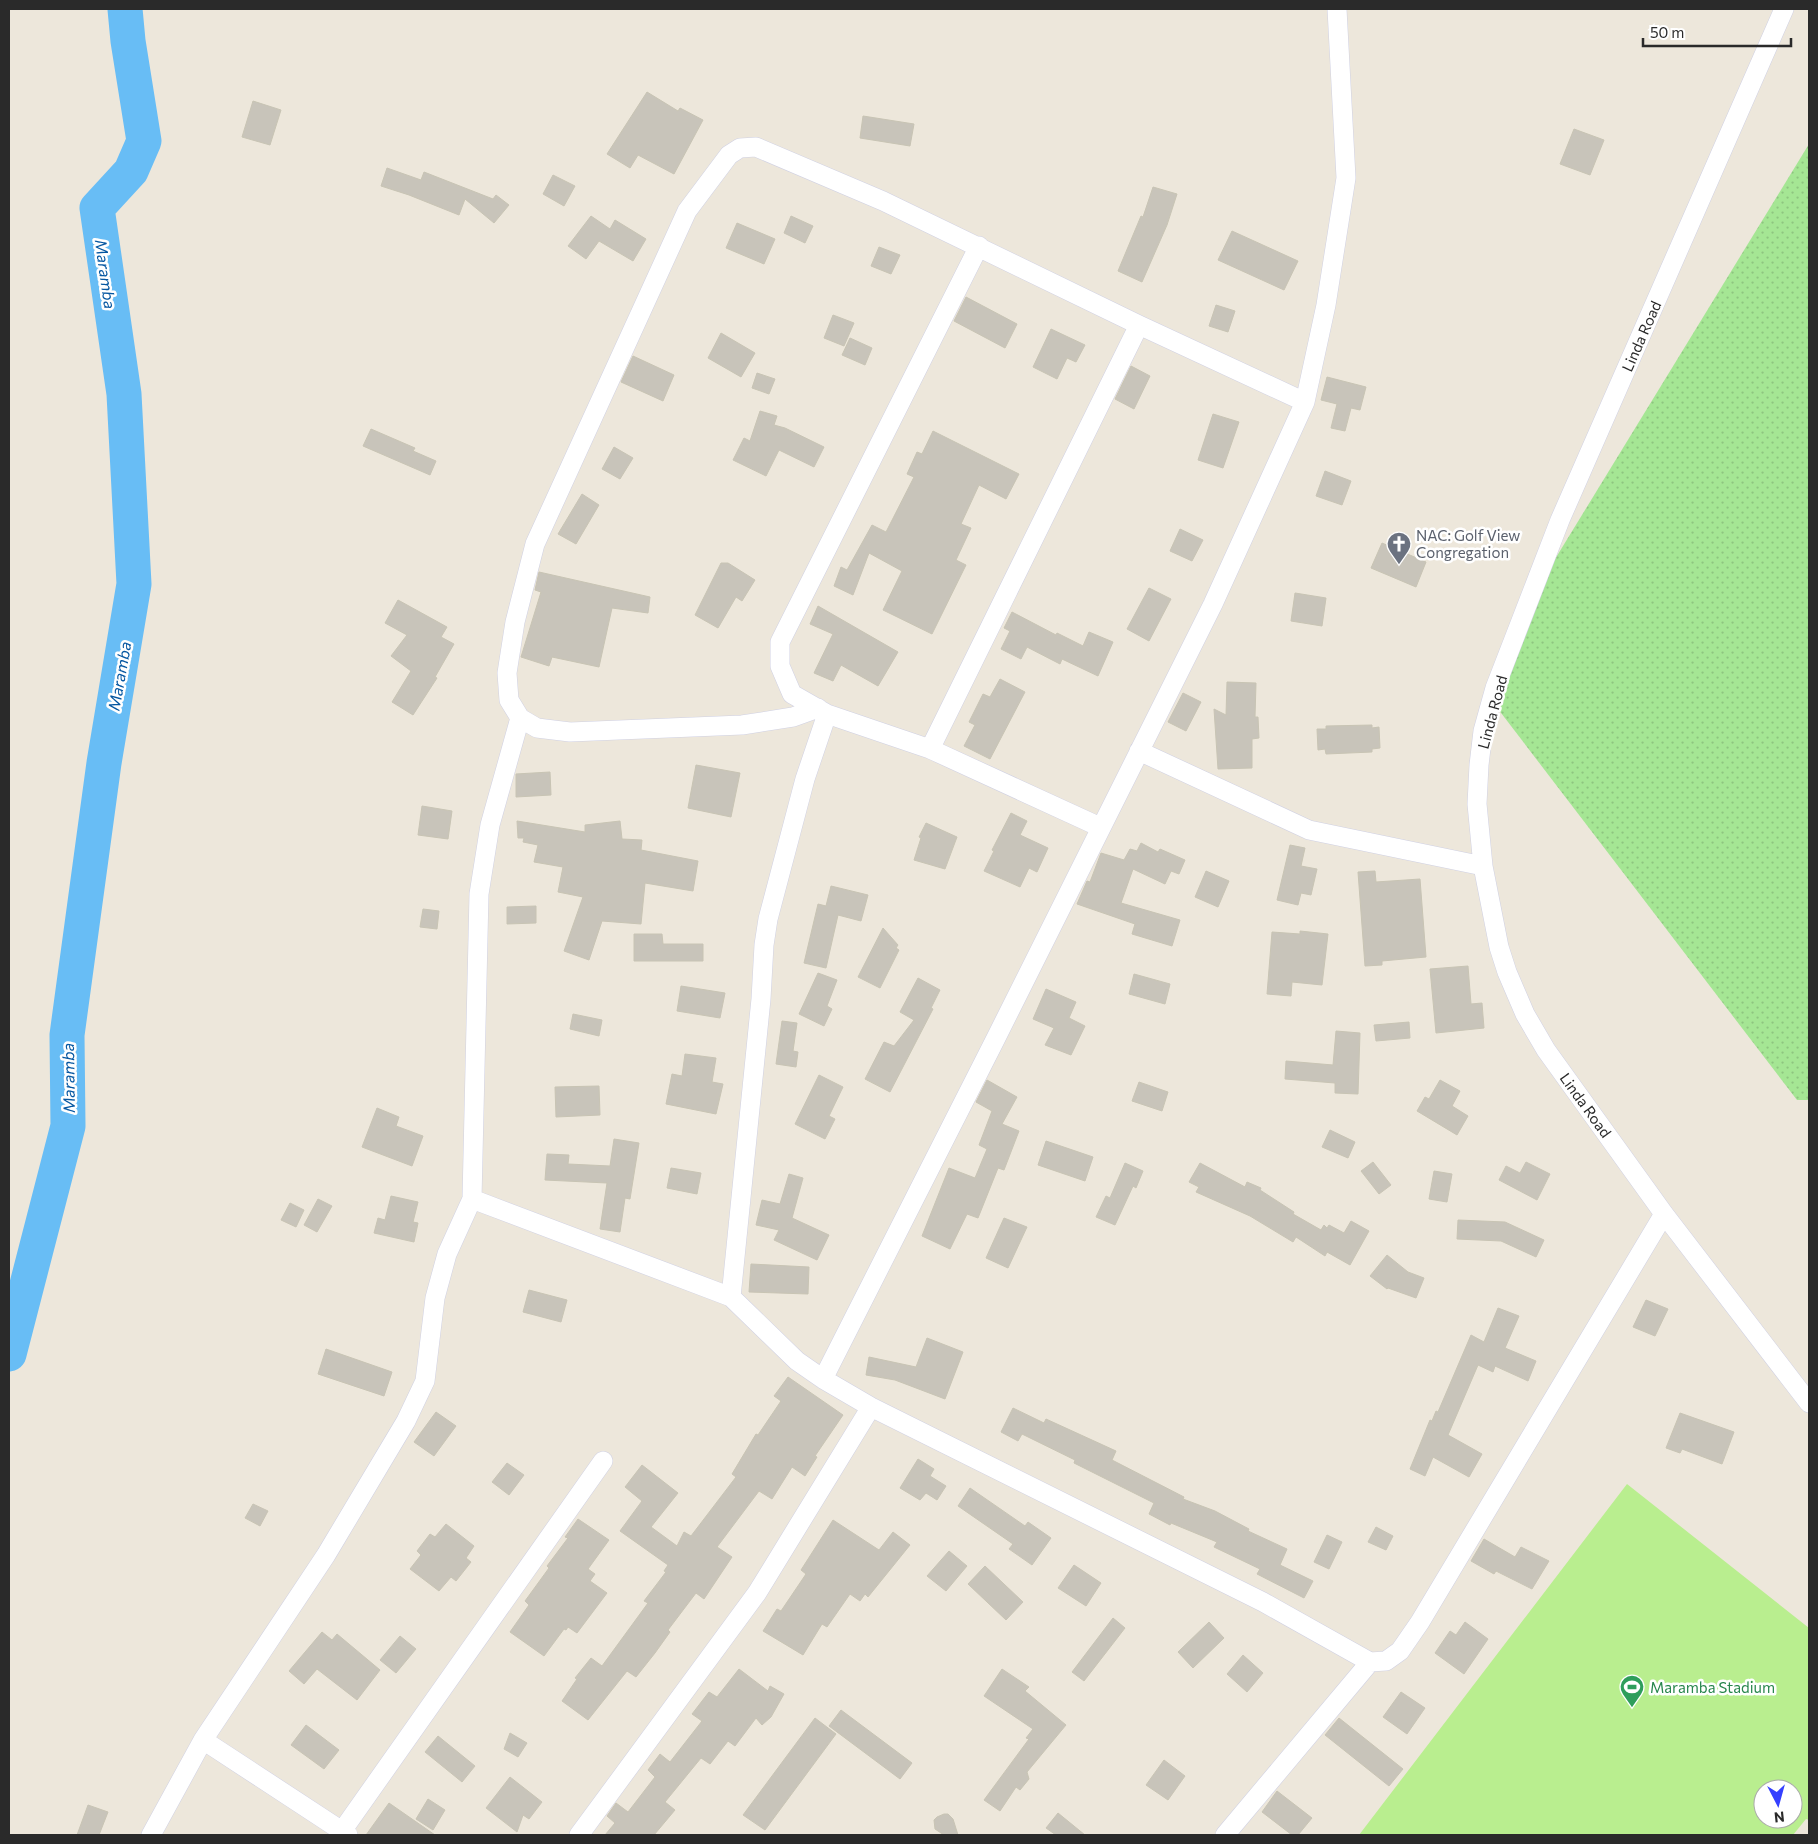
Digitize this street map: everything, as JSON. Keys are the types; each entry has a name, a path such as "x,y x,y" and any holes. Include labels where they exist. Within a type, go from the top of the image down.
{"street":[{"path":"823,1378 991,1048 1213,604 1305,402 1328,296 1346,178 1337,9"},
{"name":"Linda Road","path":"1784,9 1560,520 1495,688 1483,730 1477,804 1484,866 1499,947 1525,1014 1546,1050 1664,1214 1809,1403"},
{"path":"822,711 742,726 570,732 537,728 520,718 509,700 506,673 515,622 535,544 687,211 729,155 740,148 756,147 883,201 1139,325 1305,402"},
{"path":"979,246 780,642 780,666 792,694 822,711 930,749 1100,827"},
{"path":"930,749 1139,325"},
{"path":"730,1297 768,919 822,711"},
{"path":"151,1835 202,1740 326,1555 406,1421 425,1381 435,1298 447,1254 472,1199 479,894 490,825 520,718"},
{"path":"1139,751 1309,830 1484,866"},
{"path":"472,1199 730,1297 797,1361 871,1407 1262,1602 1370,1662 1386,1661 1400,1651 1420,1622 1664,1214"},
{"path":"579,1835 757,1593 871,1407"},
{"path":"202,1740 345,1833 602,1461"},
{"path":"1225,1835 1370,1662"}],"green space":[{"path":"1809,144 1809,1100 1797,1100 1498,709 1522,613"},
{"name":"Maramba Stadium","path":"1627,1484 1809,1628 1809,1820 1806,1819 1803,1823 1803,1779 1753,1779 1753,1829 1798,1829 1793,1835 1359,1835"}],"building":[{"path":"647,92 678,111 680,108 703,120 674,174 638,155 630,168 607,154"},
{"path":"253,101 281,110 270,145 242,137"},
{"path":"863,116 914,124 910,146 860,138"},
{"path":"1574,129 1604,140 1590,175 1560,164"},
{"path":"387,168 421,180 424,172 493,199 496,195 509,205 494,223 465,199 459,215 381,186"},
{"path":"553,175 575,186 564,206 543,194"},
{"path":"1153,187 1177,194 1167,225 1142,282 1118,271 1141,216 1143,217"},
{"path":"591,216 610,229 615,220 646,239 633,261 599,241 586,259 568,246"},
{"path":"791,216 813,226 805,243 784,233"},
{"path":"737,223 775,239 764,264 726,248"},
{"path":"1232,231 1298,261 1284,290 1218,260"},
{"path":"879,247 900,255 891,274 871,266"},
{"path":"966,297 1017,324 1005,348 954,321"},
{"path":"1216,305 1235,311 1228,332 1209,326"},
{"path":"833,315 854,323 844,346 824,338"},
{"path":"1051,329 1085,345 1076,362 1067,358 1057,379 1033,367"},
{"path":"721,333 755,353 741,377 708,358"},
{"path":"850,338 872,348 865,365 842,355"},
{"path":"633,356 674,375 663,401 621,382"},
{"path":"1131,366 1150,376 1134,409 1115,399"},
{"path":"757,373 775,379 769,394 752,388"},
{"path":"1327,377 1366,387 1360,410 1351,408 1345,431 1331,428 1337,404 1321,400"},
{"path":"760,411 777,416 774,425 785,428 824,447 814,467 779,450 766,476 733,460 744,438 750,441"},
{"path":"1213,414 1239,422 1223,468 1198,460"},
{"path":"371,429 415,448 413,451 436,461 430,475 363,446"},
{"path":"933,431 1019,474 1006,499 979,485 961,524 971,528 956,560 966,565 932,634 883,610 902,571 869,553 853,595 834,586 841,567 847,570 872,525 886,532 914,477 907,474 917,452 922,454"},
{"path":"614,447 633,458 620,479 602,469"},
{"path":"1325,471 1351,481 1342,505 1316,496"},
{"path":"582,494 599,505 576,544 558,534"},
{"path":"1180,529 1203,540 1192,561 1170,551"},
{"name":"NAC: Golf View Congregation","path":"1382,543 1426,562 1416,587 1371,568"},
{"path":"721,563 728,563 755,580 742,601 736,597 718,628 695,615"},
{"path":"539,572 650,597 648,613 612,608 599,667 552,657 549,666 521,657 541,592 535,590"},
{"path":"1149,588 1171,599 1149,641 1127,629"},
{"path":"1295,593 1326,598 1322,626 1291,621"},
{"path":"398,600 447,627 441,637 454,644 435,677 437,678 413,715 392,702 411,671 391,656 407,635 385,623"},
{"path":"818,606 898,652 878,686 841,665 833,681 814,673 833,634 810,624"},
{"path":"1012,612 1056,635 1057,633 1083,646 1089,632 1113,642 1098,676 1062,659 1060,664 1027,647 1021,659 1001,649 1010,631 1004,628"},
{"path":"1000,679 1025,692 990,759 964,746 975,725 969,722 983,694 990,697"},
{"path":"1227,682 1256,683 1255,717 1258,717 1259,738 1252,739 1252,768 1218,769 1214,709 1226,715"},
{"path":"1183,693 1201,702 1186,731 1168,722"},
{"path":"1372,725 1372,728 1379,727 1380,748 1372,749 1372,752 1326,754 1325,749 1318,750 1317,729 1326,729 1326,726"},
{"path":"696,765 740,773 731,817 688,808"},
{"path":"550,772 551,795 516,797 516,774"},
{"path":"422,806 452,811 448,839 418,835"},
{"path":"1011,813 1027,821 1020,835 1048,848 1037,872 1029,868 1020,887 984,871 994,851 992,850"},
{"path":"517,821 585,832 585,825 620,821 622,839 642,840 641,850 698,861 693,891 645,883 641,924 602,921 589,960 564,951 583,897 558,892 563,867 534,862 538,845 523,842 524,838 518,838"},
{"path":"926,823 957,837 945,869 914,860 921,838 919,837"},
{"path":"1141,843 1158,852 1160,849 1185,860 1179,874 1171,871 1165,884 1133,869 1121,903 1180,920 1172,946 1132,934 1135,924 1077,904 1087,881 1090,882 1101,853 1124,860 1130,849 1137,851"},
{"path":"1290,845 1305,848 1301,866 1317,869 1311,895 1301,893 1298,905 1277,900"},
{"path":"1206,871 1229,881 1218,907 1195,897"},
{"path":"1375,871 1376,882 1420,879 1426,957 1382,961 1382,965 1365,966 1358,872"},
{"path":"831,886 868,895 861,921 838,915 826,968 804,963 818,904 826,906"},
{"path":"536,906 536,923 507,924 507,907"},
{"path":"423,909 439,911 437,929 420,927"},
{"path":"883,928 898,945 896,948 899,950 880,988 858,977"},
{"path":"1300,931 1328,934 1322,985 1292,982 1291,996 1267,994 1272,932 1300,934"},
{"path":"634,934 662,934 663,944 703,944 703,961 634,961"},
{"path":"1468,966 1471,1004 1482,1003 1484,1028 1436,1033 1430,969"},
{"path":"818,973 837,980 827,1006 832,1009 824,1026 799,1014"},
{"path":"1134,974 1170,984 1165,1004 1129,994"},
{"path":"918,978 940,990 931,1008 933,1009 890,1092 865,1079 884,1042 894,1046 914,1020 900,1012"},
{"path":"681,986 725,993 720,1018 677,1011"},
{"path":"1046,989 1076,1002 1069,1018 1085,1026 1071,1055 1045,1045 1054,1028 1033,1019"},
{"path":"573,1014 602,1020 599,1036 570,1029"},
{"path":"782,1021 797,1023 793,1051 798,1052 796,1067 776,1064"},
{"path":"1409,1022 1410,1038 1376,1041 1374,1025"},
{"path":"1336,1031 1360,1033 1358,1094 1335,1093 1335,1083 1285,1079 1286,1061 1333,1065"},
{"path":"685,1054 716,1058 712,1082 723,1084 716,1114 666,1104 672,1074 682,1076"},
{"path":"819,1075 843,1087 829,1116 835,1119 825,1139 795,1124"},
{"path":"987,1080 1017,1097 1002,1124 1019,1131 1004,1170 998,1168 978,1218 967,1214 950,1249 922,1236 949,1168 975,1178 987,1149 979,1145 992,1111 976,1102"},
{"path":"1440,1080 1460,1091 1452,1106 1468,1116 1457,1135 1417,1111 1425,1097 1429,1099"},
{"path":"1139,1082 1168,1092 1162,1111 1132,1101"},
{"path":"599,1086 600,1115 556,1117 555,1087"},
{"path":"377,1108 399,1117 396,1126 423,1136 412,1166 362,1147"},
{"path":"1330,1130 1355,1142 1348,1158 1322,1147"},
{"path":"614,1139 639,1143 630,1199 625,1198 620,1232 600,1229 607,1183 545,1180 547,1154 569,1155 568,1164 610,1166"},
{"path":"1046,1141 1093,1157 1085,1181 1038,1165"},
{"path":"1373,1162 1391,1185 1379,1194 1361,1171"},
{"path":"1526,1162 1550,1174 1537,1200 1499,1180 1506,1166 1520,1173"},
{"path":"1125,1163 1143,1171 1136,1188 1133,1186 1115,1225 1096,1217 1106,1196 1110,1198"},
{"path":"1200,1163 1245,1187 1247,1182 1261,1188 1260,1190 1294,1212 1293,1214 1321,1230 1324,1225 1327,1228 1329,1225 1344,1233 1351,1221 1369,1231 1350,1265 1327,1252 1325,1256 1296,1237 1293,1242 1250,1216 1196,1192 1199,1187 1189,1182"},
{"path":"671,1168 701,1173 697,1194 667,1188"},
{"path":"1434,1171 1452,1174 1447,1202 1429,1199"},
{"path":"789,1174 803,1178 792,1218 829,1235 817,1260 774,1240 779,1230 756,1225 762,1200 780,1204"},
{"path":"391,1196 418,1202 413,1222 418,1223 414,1242 374,1233 378,1218 385,1220"},
{"path":"318,1199 332,1206 317,1232 304,1225"},
{"path":"290,1203 304,1210 296,1227 281,1220"},
{"path":"1004,1218 1027,1227 1008,1268 986,1258"},
{"path":"1458,1220 1505,1222 1544,1240 1536,1257 1501,1241 1457,1239"},
{"path":"1387,1255 1408,1272 1424,1278 1416,1298 1387,1289 1370,1276"},
{"path":"751,1264 809,1267 808,1294 749,1292"},
{"path":"529,1290 567,1300 561,1322 523,1312"},
{"path":"1646,1300 1668,1309 1655,1336 1633,1327"},
{"path":"1498,1308 1519,1316 1505,1348 1536,1361 1528,1381 1495,1366 1493,1372 1478,1365 1448,1435 1482,1454 1469,1477 1433,1457 1425,1476 1410,1469 1430,1420 1432,1421 1436,1411 1438,1412 1471,1335 1484,1342"},
{"path":"927,1338 963,1352 945,1399 895,1380 866,1375 869,1357 916,1367"},
{"path":"326,1349 392,1372 384,1396 318,1374"},
{"path":"788,1377 843,1415 815,1456 817,1457 805,1476 792,1467 772,1499 759,1491 717,1547 732,1557 704,1599 696,1593 668,1630 670,1632 655,1653 636,1677 627,1671 588,1720 562,1701 577,1679 575,1678 591,1658 602,1666 648,1603 644,1601 666,1572 664,1571 668,1565 620,1531 642,1501 625,1487 642,1465 678,1493 651,1527 677,1546 684,1532 691,1536 736,1477 732,1474 756,1434 758,1435 781,1401 774,1396"},
{"path":"1013,1408 1044,1423 1046,1419 1116,1451 1112,1460 1184,1497 1183,1499 1215,1511 1249,1529 1248,1531 1287,1549 1280,1565 1313,1581 1304,1598 1257,1574 1260,1569 1214,1547 1217,1542 1171,1523 1170,1525 1149,1514 1154,1503 1074,1463 1075,1460 1022,1434 1018,1441 1001,1432"},
{"path":"436,1412 456,1426 434,1456 414,1442"},
{"path":"1680,1413 1734,1432 1722,1464 1682,1449 1680,1453 1666,1448"},
{"path":"918,1459 934,1469 930,1476 946,1486 937,1500 926,1493 920,1500 900,1488"},
{"path":"507,1463 524,1475 509,1495 492,1482"},
{"path":"970,1488 1025,1526 1028,1522 1051,1538 1032,1565 1009,1549 1013,1544 958,1506"},
{"path":"253,1504 268,1511 260,1526 245,1518"},
{"path":"578,1519 609,1540 588,1569 595,1574 590,1581 607,1593 577,1633 568,1627 566,1630 564,1629 544,1656 510,1632 529,1605 525,1601 549,1568 547,1566 568,1538 565,1537"},
{"path":"833,1520 879,1550 893,1532 910,1545 868,1597 865,1594 860,1601 850,1594 827,1627 822,1624 803,1655 763,1631 777,1609 781,1611 806,1574 801,1570"},
{"path":"446,1524 474,1546 466,1558 471,1562 456,1581 451,1577 439,1591 410,1569 421,1555 417,1551 430,1534 435,1537"},
{"path":"1376,1527 1393,1536 1386,1550 1368,1542"},
{"path":"1327,1535 1342,1542 1329,1569 1314,1562"},
{"path":"1484,1539 1515,1557 1521,1547 1549,1561 1532,1589 1496,1571 1494,1574 1471,1561"},
{"path":"949,1551 967,1566 946,1591 927,1576"},
{"path":"1074,1565 1101,1583 1086,1606 1058,1588"},
{"path":"985,1566 1023,1602 1006,1620 968,1584"},
{"path":"1113,1618 1125,1628 1084,1681 1072,1672"},
{"path":"1209,1622 1224,1638 1193,1668 1178,1652"},
{"path":"1465,1622 1488,1639 1464,1674 1435,1653 1450,1631 1456,1635"},
{"path":"322,1632 332,1640 337,1634 380,1670 357,1700 317,1669 304,1684 289,1671"},
{"path":"400,1636 416,1649 396,1673 380,1660"},
{"path":"1243,1655 1263,1673 1247,1692 1227,1674"},
{"path":"739,1669 768,1691 770,1686 784,1694 771,1717 762,1725 756,1718 735,1746 728,1741 710,1764 701,1758 665,1802 675,1810 654,1835 605,1835 615,1823 607,1816 616,1803 628,1812 655,1777 648,1770 660,1754 670,1762 702,1721 692,1714 709,1692 717,1697"},
{"path":"1002,1669 1029,1687 1025,1691 1066,1725 1027,1772 1029,1779 1020,1790 1016,1787 1000,1811 984,1800 1029,1739 1026,1738 1033,1729 984,1696"},
{"path":"1401,1692 1425,1708 1407,1734 1383,1717"},
{"path":"841,1710 912,1763 900,1779 829,1726"},
{"path":"815,1718 836,1734 765,1830 743,1815"},
{"path":"1339,1718 1403,1769 1389,1786 1325,1735"},
{"path":"306,1725 339,1750 324,1769 291,1745"},
{"path":"510,1733 527,1743 518,1757 504,1749"},
{"path":"438,1736 475,1766 462,1782 425,1752"},
{"path":"1164,1760 1185,1776 1168,1800 1146,1785"},
{"path":"510,1777 542,1802 529,1819 523,1815 517,1832 486,1808"},
{"path":"1277,1791 1312,1818 1298,1835 1292,1835 1262,1812"},
{"path":"428,1799 445,1810 433,1830 416,1819"},
{"path":"389,1803 435,1835 366,1835"},
{"path":"88,1805 108,1812 99,1835 77,1835"},
{"path":"1058,1813 1085,1835 1056,1835 1046,1828"},
{"path":"944,1814 948,1814 953,1819 958,1835 944,1835 935,1829 934,1820"}],"waterway":[{"name":"Maramba","path":"9,1354 68,1126 67,1035 104,763 134,584 124,394 97,208 131,171 144,141 128,41 125,9"}],"place":[{"name":"NAC: Golf View Congregation","path":"1399,565"},
{"name":"Maramba Stadium","path":"1632,1708"}]}
